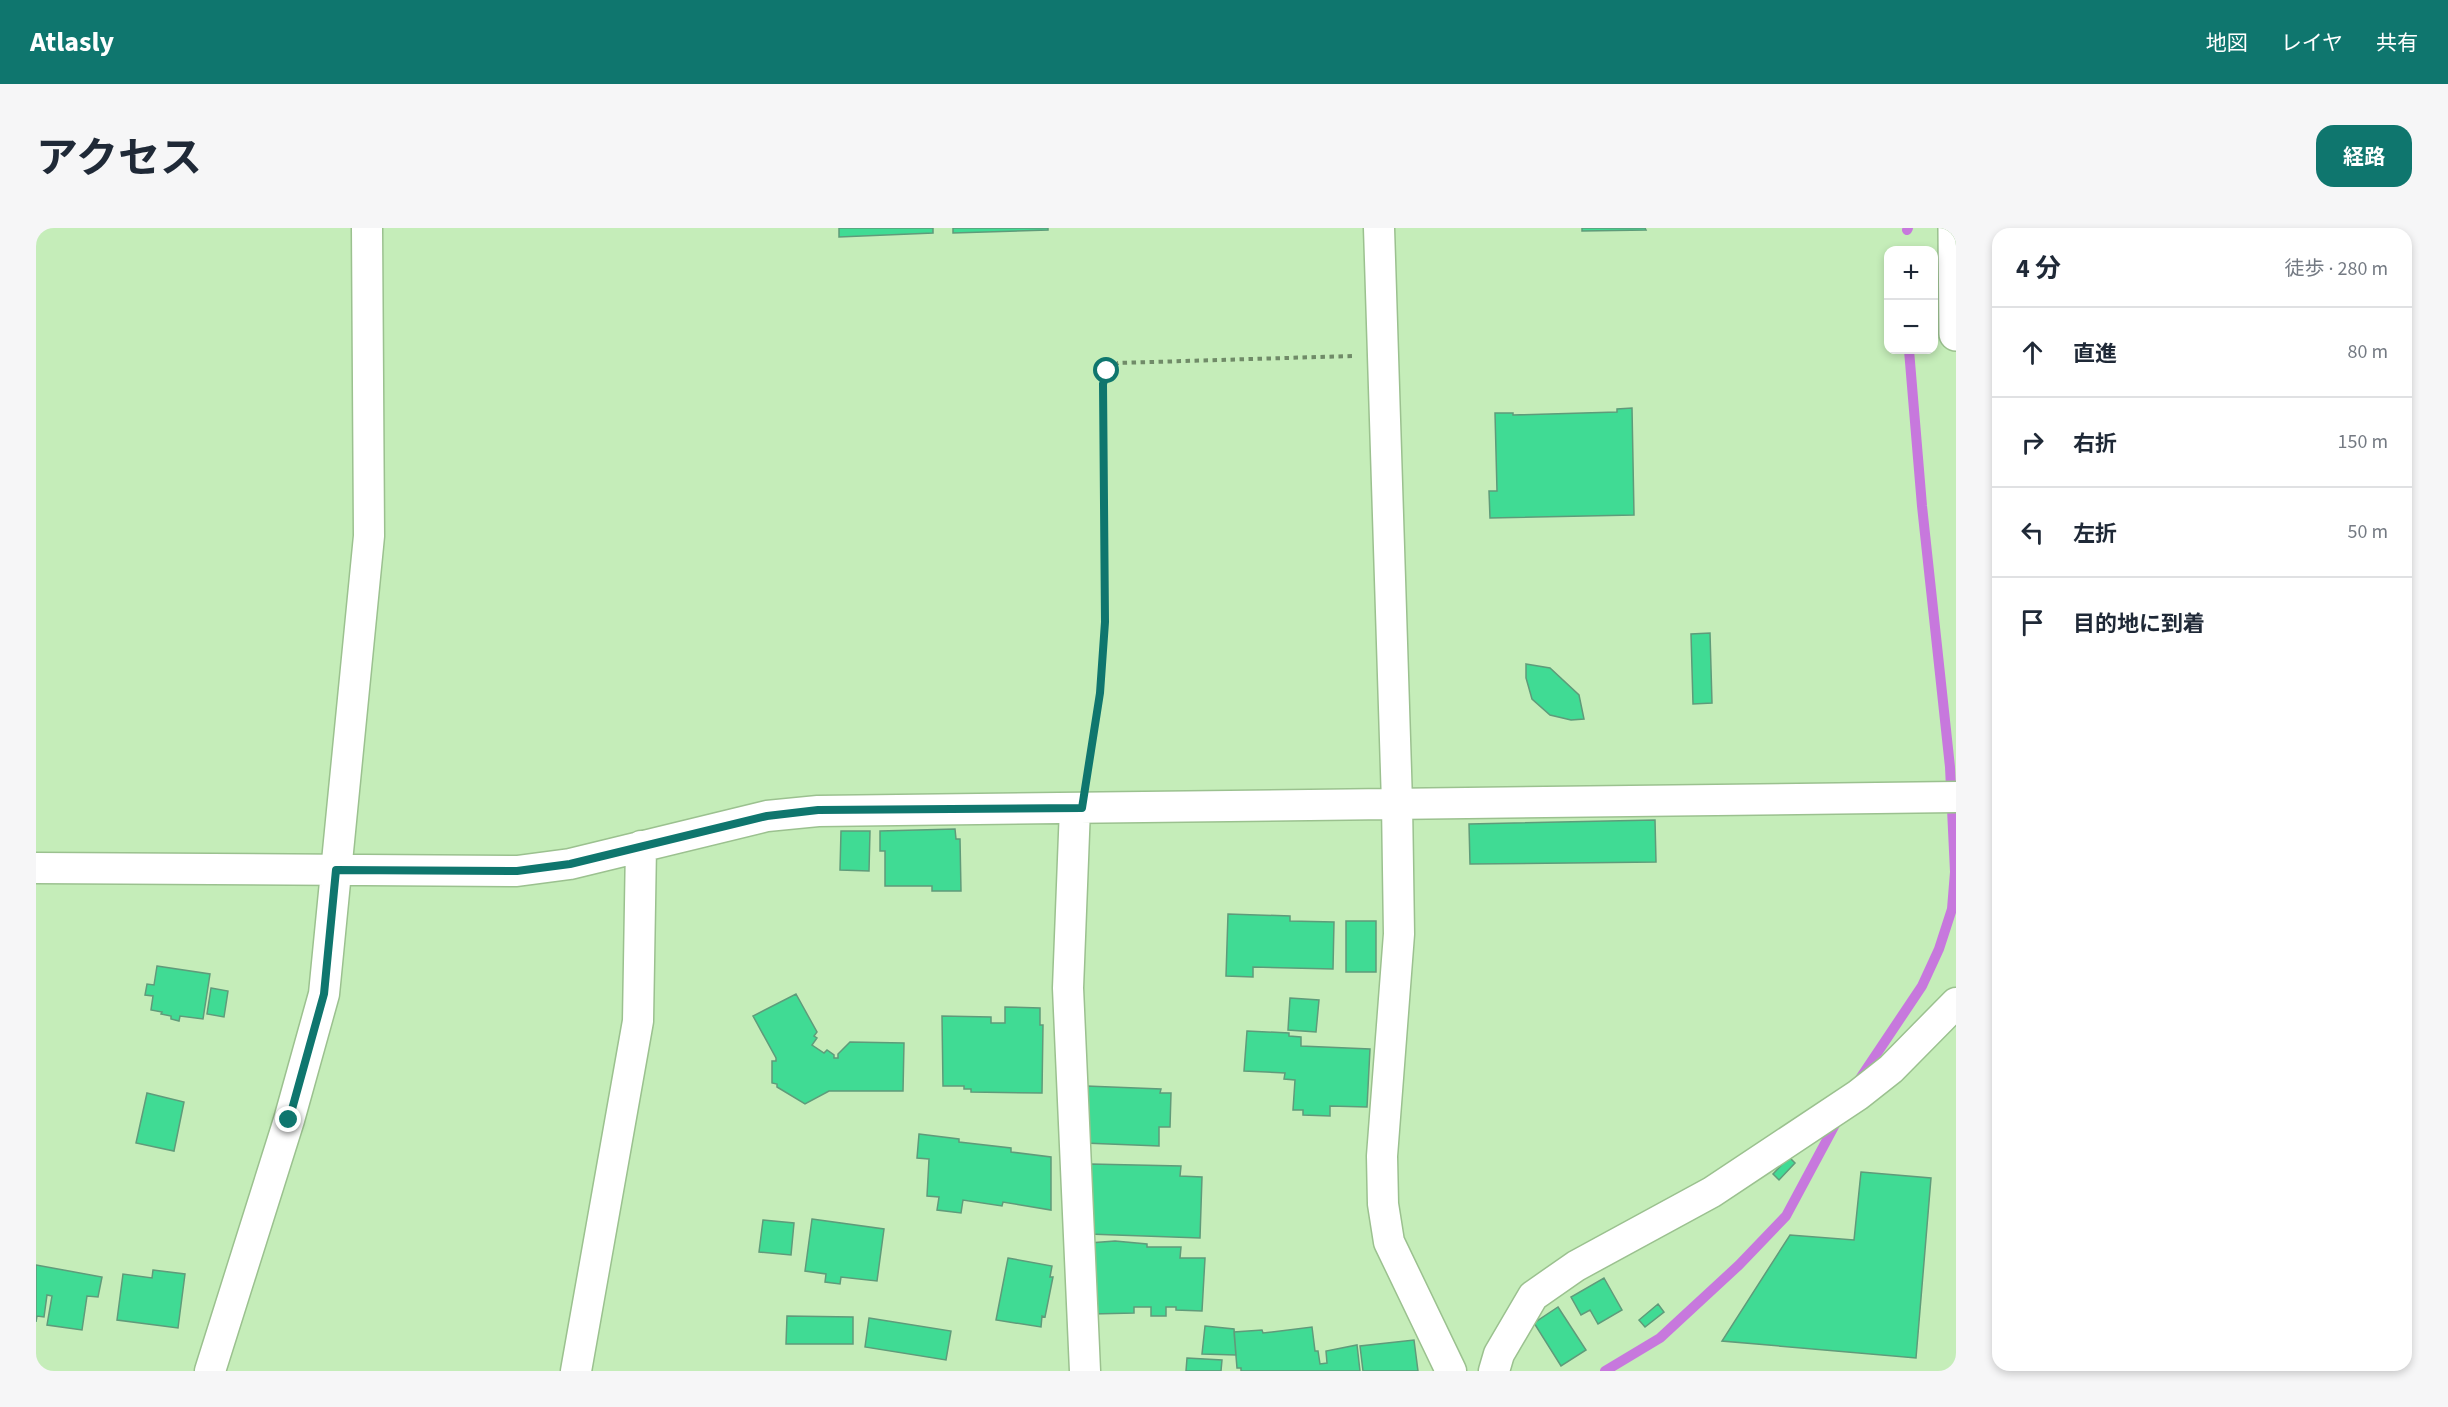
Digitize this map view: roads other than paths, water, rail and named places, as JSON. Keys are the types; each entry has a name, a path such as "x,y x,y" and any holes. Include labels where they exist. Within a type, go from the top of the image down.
{"street":[{"path":"210,1371 289,1120 324,994 369,536 367,228"},
{"path":"1379,228 1399,934 1382,1156 1383,1204 1389,1242 1450,1371"},
{"path":"1955,228 1956,334"},
{"path":"36,868 517,871 570,864 767,816 818,810 1951,797"},
{"path":"1078,808 1068,988 1084,1371"},
{"path":"576,1371 638,1021 641,846"},
{"path":"1494,1371 1499,1354 1533,1296 1576,1266 1713,1192 1858,1095 1891,1069 1956,1003"}],"waterway":[{"path":"1857,1083 1922,986 1939,949 1952,909 1955,872 1950,767 1922,506 1909,354"},
{"path":"1605,1371 1660,1338 1739,1265 1786,1216 1837,1121"}]}
